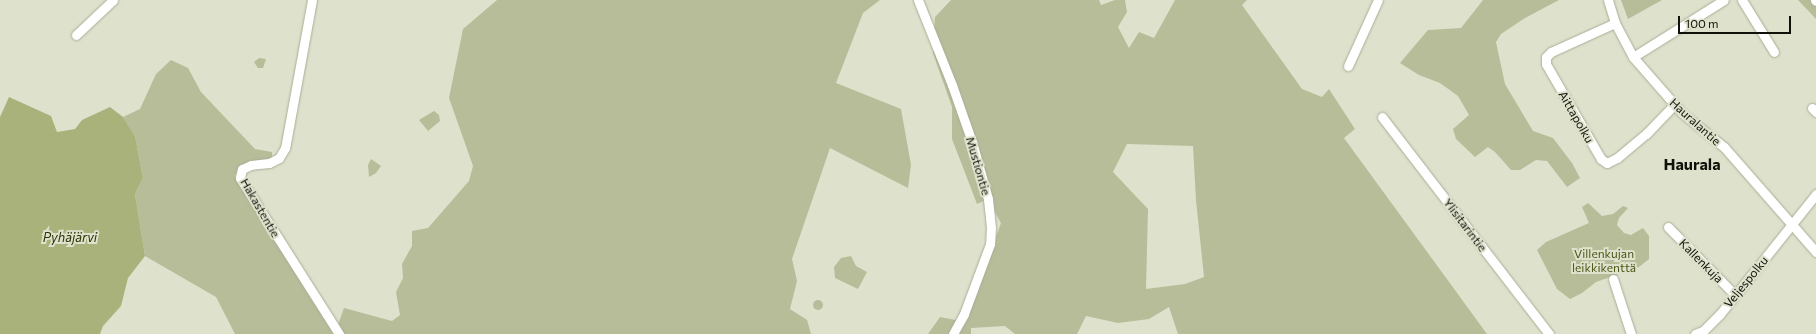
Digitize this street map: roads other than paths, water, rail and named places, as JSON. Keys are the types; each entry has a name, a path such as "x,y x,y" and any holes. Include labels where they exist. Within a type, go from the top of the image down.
{"street":[{"path":"76,35 113,0"},
{"name":"Hakastentie","path":"312,0 285,148 279,158 269,163 251,165 242,168 240,178 339,334"},
{"name":"Mustiontie","path":"918,0 952,85 974,150 988,199 991,227 990,244 964,314 953,334"},
{"path":"1348,66 1378,0"},
{"name":"Hauralantie","path":"1608,0 1615,24 1633,57 1674,105 1724,147 1816,252"},
{"path":"1633,57 1724,0"},
{"path":"1742,0 1774,52"},
{"name":"Aittapolku","path":"1615,24 1551,52 1546,57 1546,64 1600,158 1607,163 1617,158 1646,134 1674,105"},
{"name":"Ylisitarintie","path":"1382,117 1549,334"},
{"name":"Veljespolku","path":"1695,334 1703,331 1735,295 1816,194"},
{"name":"Kallenkuja","path":"1668,227 1735,295"},
{"path":"1612,279 1631,334"}],"water":[{"name":"Pyhäjärvi","path":"9,97 51,116 57,132 75,129 82,120 110,107 123,117 135,136 143,178 135,194 145,256 128,278 121,306 103,326 100,334 0,334 0,117"}],"district":[{"name":"Haurala","path":"1692,164"}],"park label":[{"name":"Villenkujan leikkikenttä","path":"1604,261"}]}
